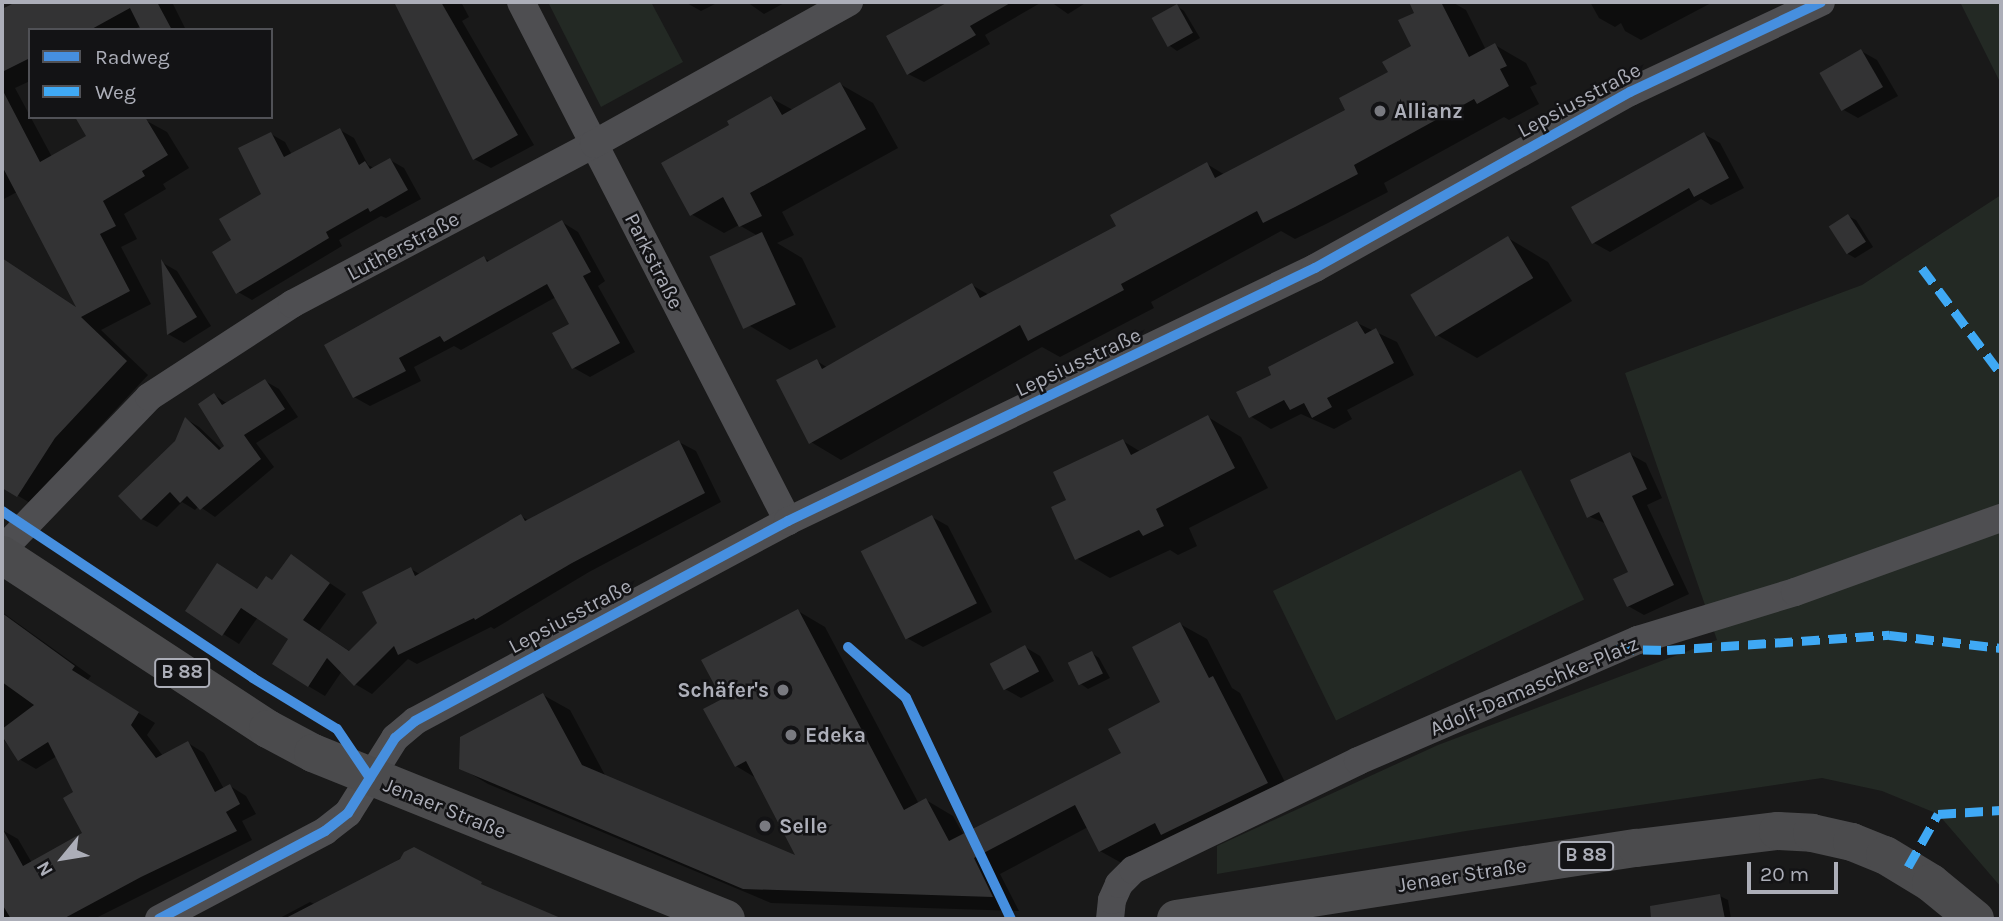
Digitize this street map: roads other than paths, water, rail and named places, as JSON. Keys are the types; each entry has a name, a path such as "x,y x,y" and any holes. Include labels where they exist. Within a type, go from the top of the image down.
{"main road":[{"name":"Jenaer Straße","path":"2,555 268,729 370,778 726,919"},
{"name":"Jenaer Straße","path":"1176,919 1626,850 1778,831 1812,833 1852,842 1885,855 1931,883 1975,919"}],"street":[{"name":"Parkstraße","path":"521,2 788,521"},
{"name":"Lutherstraße","path":"2,550 149,397 292,304 594,144 849,2"},
{"name":"Lepsiusstraße","path":"159,919 325,831 348,814 395,738 415,721 788,521 1315,268 1630,92 1821,2"},
{"name":"Adolf-Damaschke-Platz","path":"1111,919 1112,900 1119,884 1133,870 1358,761 1638,639 1795,592 2001,517"}],"place":[{"name":"Allianz","path":"1380,111"},
{"name":"Schäfer's","path":"783,690"},
{"name":"Edeka","path":"791,735"},
{"name":"Selle","path":"765,826"}]}
